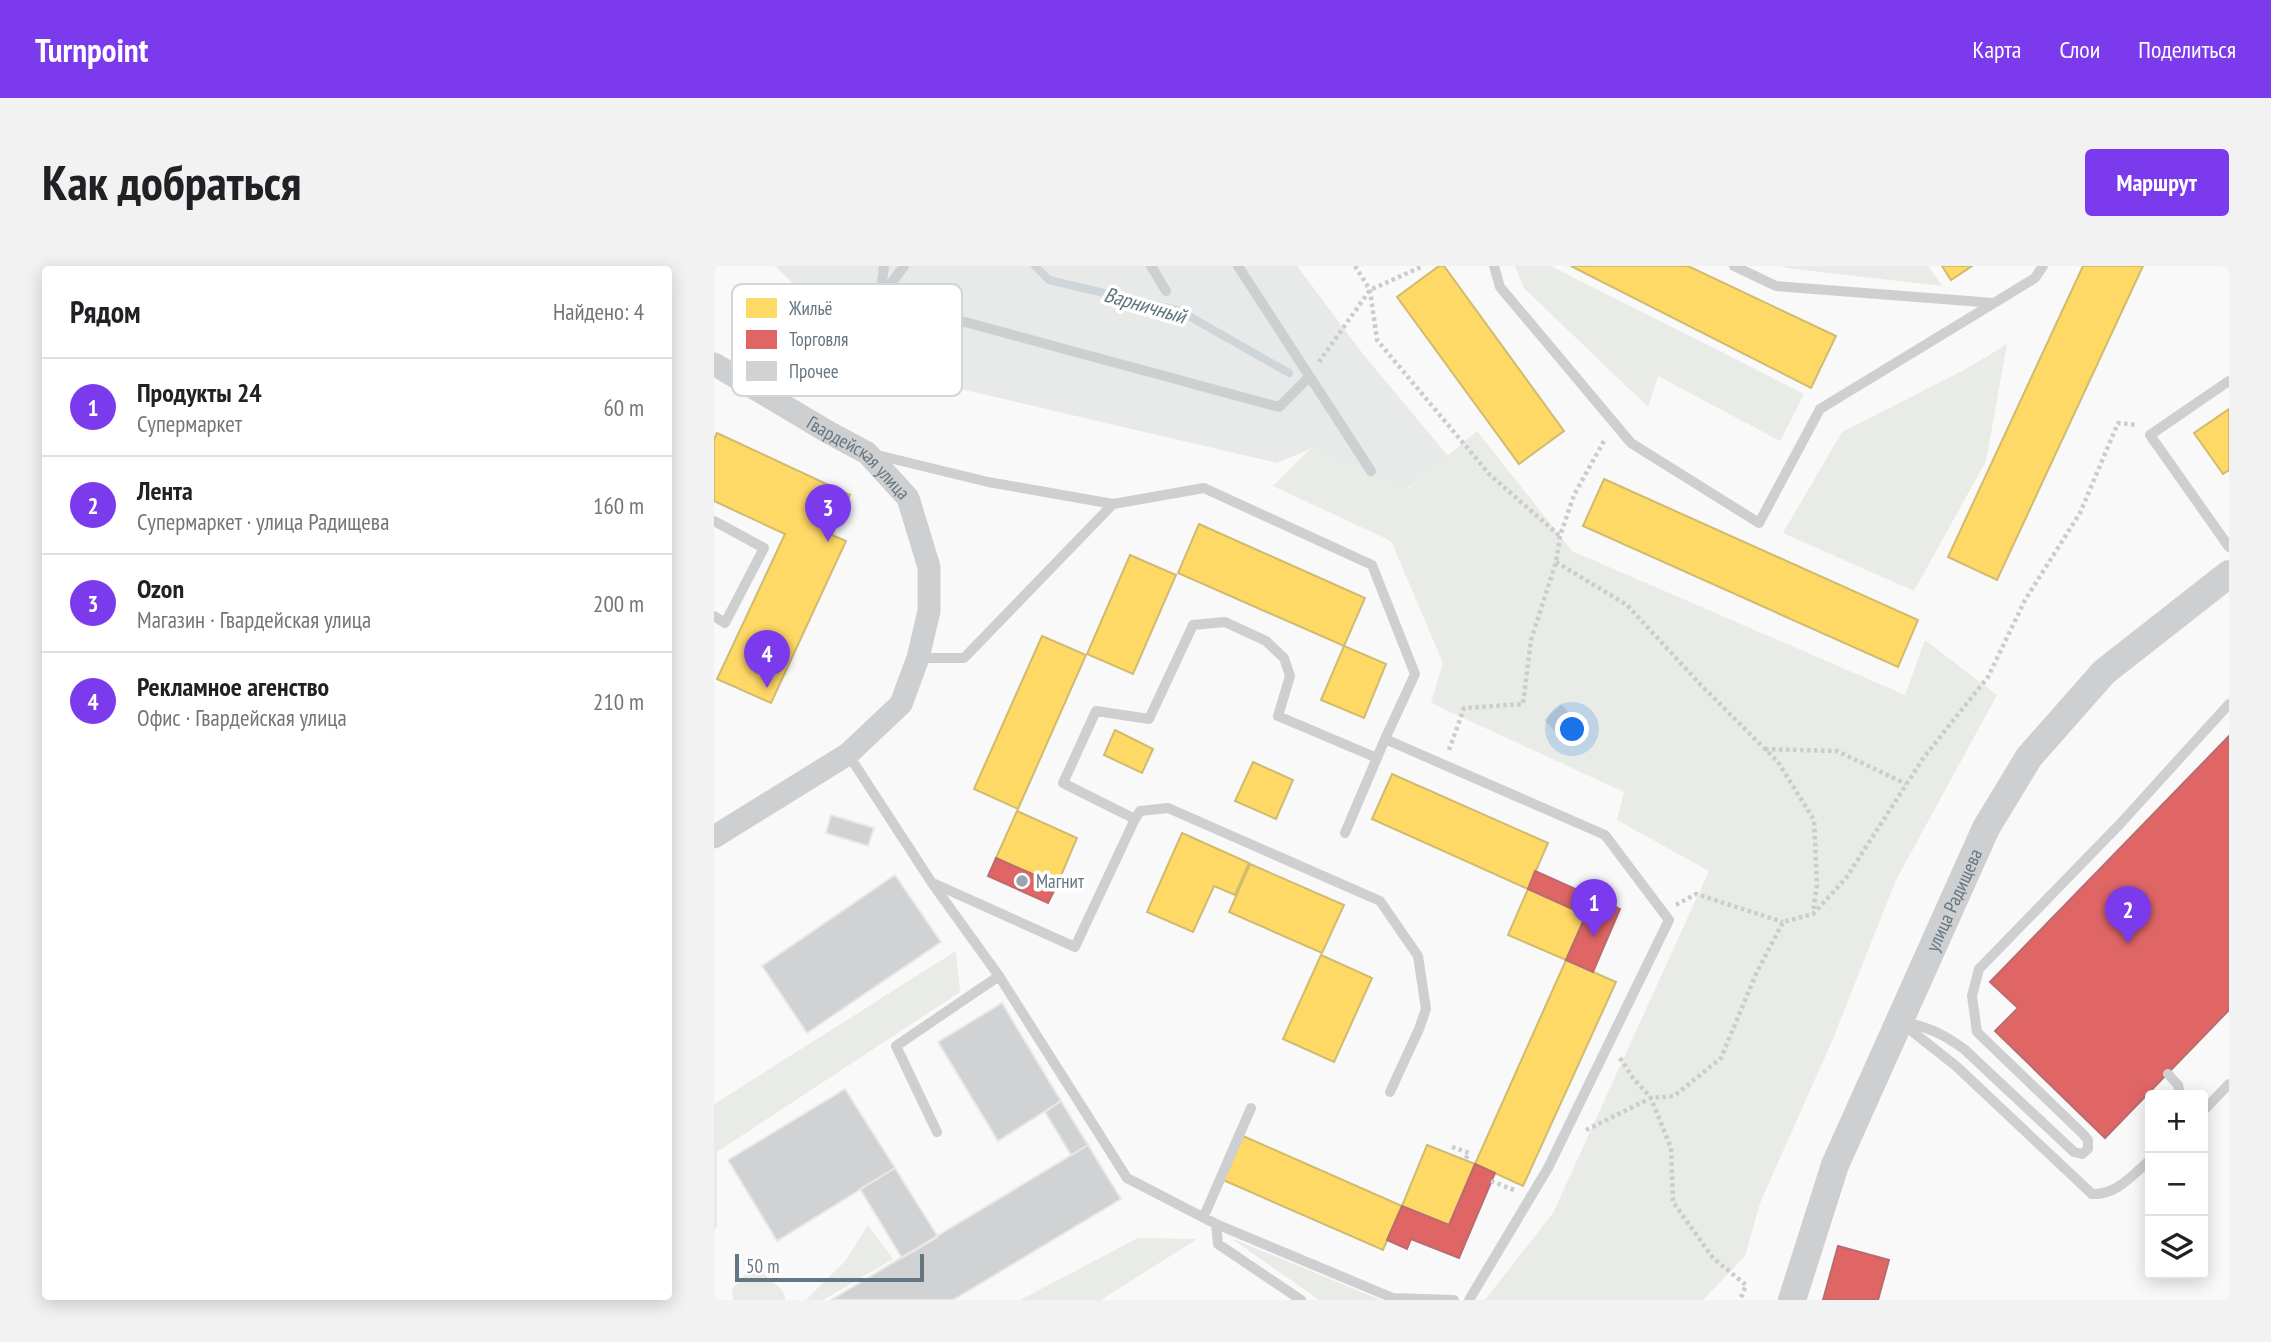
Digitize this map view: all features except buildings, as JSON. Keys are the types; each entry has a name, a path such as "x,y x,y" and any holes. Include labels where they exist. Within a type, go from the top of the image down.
{"street":[{"name":"Гвардейская улица","path":"716,370 732,379"},
{"name":"Гвардейская улица","path":"714,837 848,754 901,704 918,658 929,611 929,567 908,498 867,453 763,396"},
{"name":"улица Радищева","path":"1793,1300 1835,1165 1986,828 2029,757 2104,672 2229,575"}],"lane":[{"path":"882,284 884,266"},
{"path":"891,284 904,266"},
{"path":"1151,266 1166,291"},
{"path":"1238,266 1371,471"},
{"path":"1494,266 1500,286 1631,443 1759,523 1820,409 2035,278 2043,266"},
{"path":"1734,266 1776,286 1994,303"},
{"path":"2028,266 2035,278"},
{"path":"962,321 1279,407 1309,377"},
{"path":"2229,380 2150,435 2229,547"},
{"path":"867,453 988,482 1113,504 1204,488 1372,565 1415,674 1345,833"},
{"path":"918,658 964,658 1113,504"},
{"path":"714,521 764,548 725,623 714,616"},
{"path":"1135,819 1063,783 1096,710 1149,719 1194,625 1225,622 1266,641 1284,658 1290,676 1278,716 1377,758"},
{"path":"1898,1022 1928,1027 1944,1035 1964,1049 2074,1152 2082,1154 2088,1149 2088,1140 2083,1134 1977,1032 1972,996 1979,968 2120,824 2229,704"},
{"path":"1385,739 1605,835 1669,920 1548,1168 1469,1300"},
{"path":"848,754 932,883 999,976 1127,1178 1216,1224 1393,1298 1454,1300"},
{"path":"932,883 1074,947 1140,811 1168,808 1380,901 1418,956 1426,1009 1390,1092"},
{"path":"937,1132 896,1046 999,976"},
{"path":"1898,1022 1956,1066 2092,1194 2106,1195 2145,1164"},
{"path":"2168,1074 2179,1090"},
{"path":"2208,1106 2229,1084"},
{"path":"1204,1216 1251,1108"},
{"path":"1216,1224 1218,1244 1301,1300"}],"path":[{"path":"1355,266 1370,290 1377,340 1490,475 1560,536"},
{"path":"1309,377 1370,290 1423,266"},
{"path":"1444,764 1464,708 1523,704 1531,640 1556,562 1560,536 1574,495 1614,422"},
{"path":"1663,912 1696,894 1783,922 1813,914 1846,878 1924,757 1988,677 2025,600 2080,513 2118,423 2162,427"},
{"path":"1556,562 1627,605 1777,762 1814,820 1817,886 1813,914"},
{"path":"1764,749 1837,751 1906,784"},
{"path":"1578,1138 1588,1128 1651,1098 1674,1096 1721,1058 1756,974 1783,922"},
{"path":"1609,1042 1633,1078 1651,1098 1671,1148 1674,1202 1713,1258 1746,1285 1740,1300"},
{"path":"1452,1147 1469,1153 1465,1160"},
{"path":"1491,1181 1531,1196"}],"shaded area":[{"path":"775,266 1297,266 1363,354 1448,456 1408,488 1310,449 1277,463 962,389 962,284 794,284"},
{"path":"1515,266 1551,266 1804,394 1780,441 1658,376 1648,407 1524,288"},
{"path":"1782,266 1928,266 1942,286 1786,268"},
{"path":"2007,344 1986,461 1914,591 1783,533 1842,432 1966,369"},
{"path":"1477,431 1572,551 1905,695 1925,640 1997,695 1896,880 1832,1041 1760,1203 1745,1256 1703,1300 1485,1300 1553,1213 1709,871 1617,820 1624,792 1431,703 1443,663 1391,541 1273,486 1310,449 1409,488"},
{"path":"956,951 960,992 717,1152 717,1227 714,1230 714,1104"},
{"path":"868,1225 893,1259 823,1300 806,1300 846,1260"},
{"path":"1138,1238 1197,1239 1101,1300 1020,1300"},
{"path":"1231,1238 1381,1300 1319,1300"},
{"path":"753,1264 782,1290 786,1300 733,1300 732,1290"}],"waterway":[{"name":"Варничный","path":"1035,266 1049,280 1180,311 1289,373"}],"place":[{"name":"Ozon","path":"828,542"},
{"name":"Рекламное агенство","path":"767,688"},
{"name":"Магнит","path":"1022,881"},
{"name":"Продукты 24","path":"1594,937"},
{"name":"Лента","path":"2128,944"}]}
